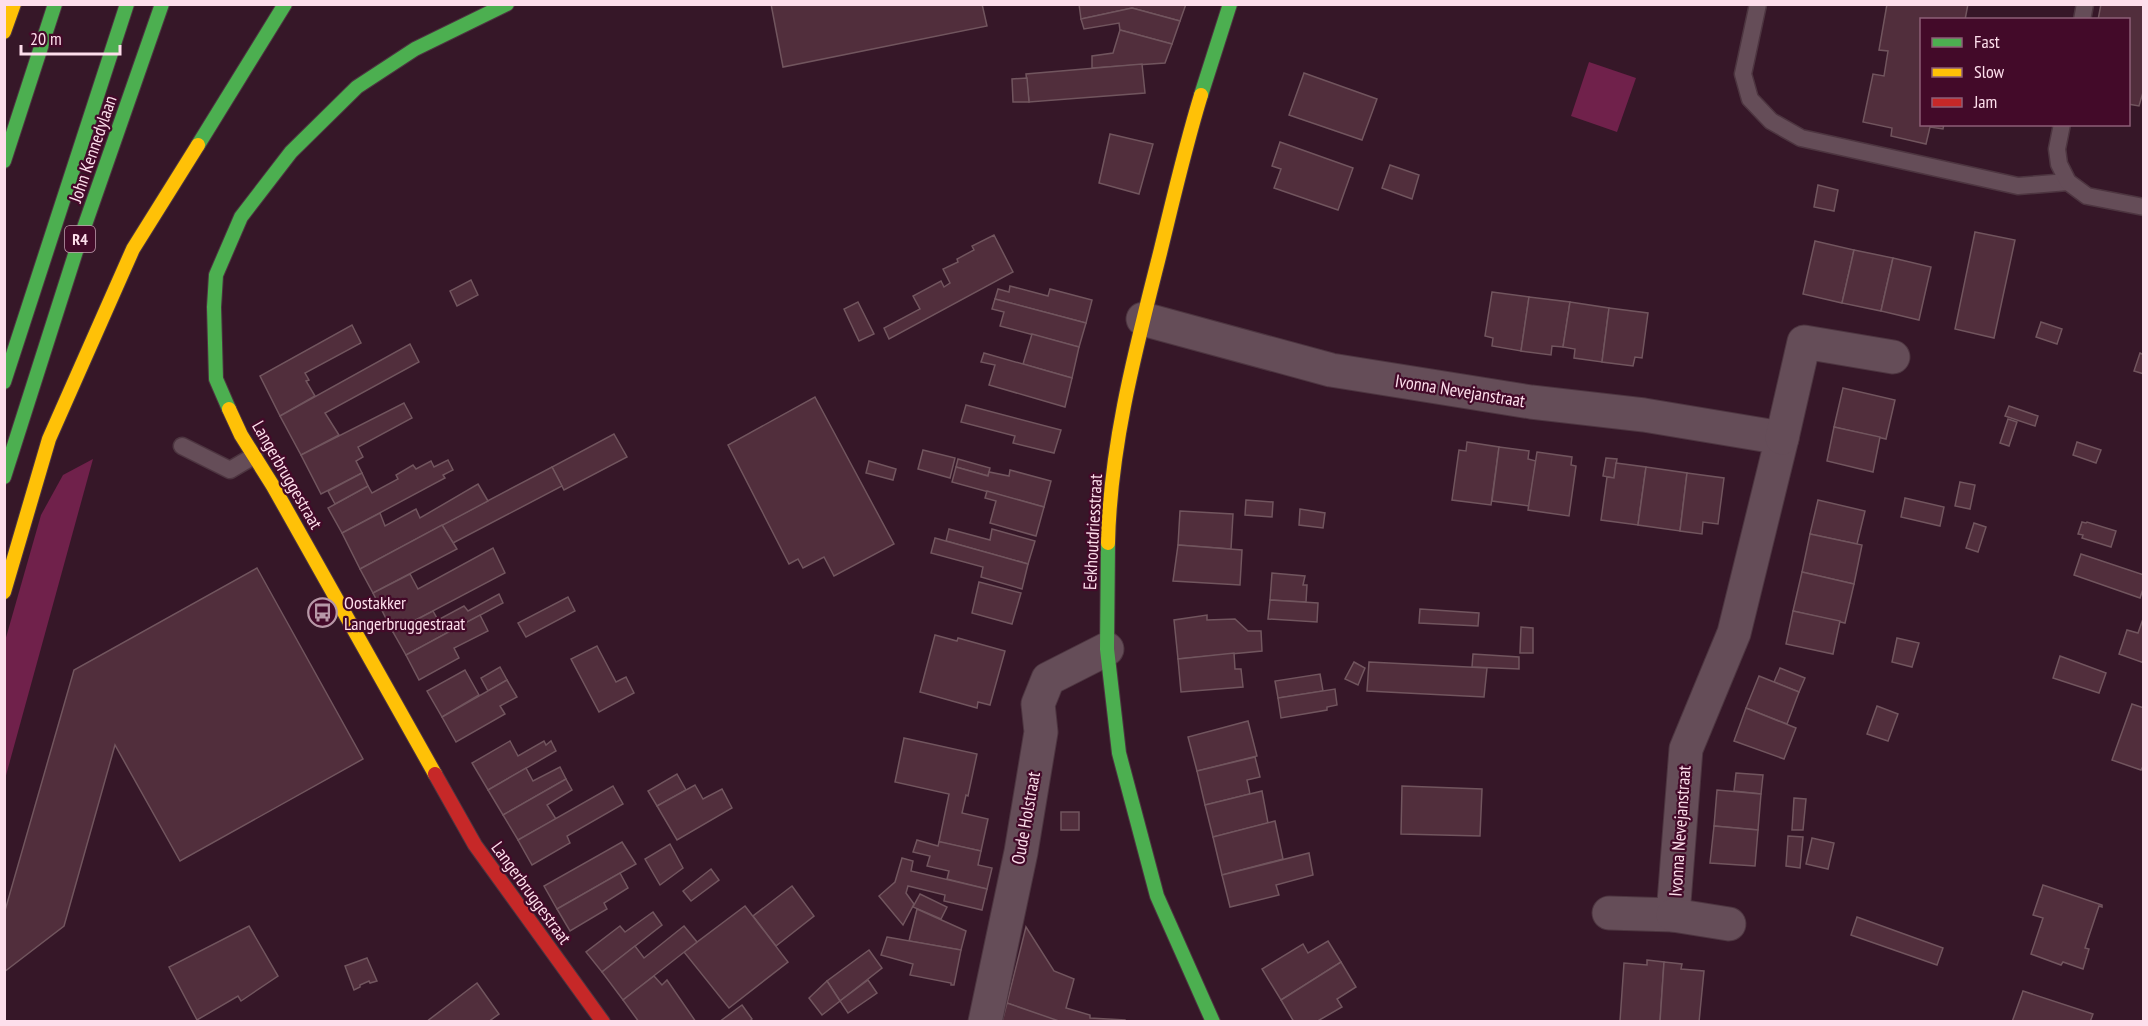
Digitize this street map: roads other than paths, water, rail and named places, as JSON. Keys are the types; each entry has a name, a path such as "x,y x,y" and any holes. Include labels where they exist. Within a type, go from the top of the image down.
{"main road":[{"path":"4,32 14,4"},
{"path":"4,161 56,4"},
{"name":"John Kennedylaan","path":"4,382 127,4"},
{"name":"John Kennedylaan","path":"4,477 79,242 162,4"},
{"path":"4,592 49,439 134,249 285,4"},
{"name":"Langerbruggestraat","path":"507,4 415,49 357,87 291,152 241,217 216,275 214,307 216,379 241,435 273,486 475,844 603,1022"},
{"name":"Eekhoutdriesstraat","path":"1213,1022 1157,896 1119,753 1107,649 1109,501 1123,412 1143,319 1196,112 1230,4"}],"street":[{"name":"Ivonna Nevejanstraat","path":"1143,319 1331,370 1531,402 1644,415 1782,438"},
{"name":"Ivonna Nevejanstraat","path":"1673,915 1686,749 1734,633 1804,342 1893,357"},
{"name":"Oude Holstraat","path":"985,1022 1020,852 1041,732 1038,704 1048,679 1107,649"},
{"name":"Ivonna Nevejanstraat","path":"1609,913 1673,915 1729,924"}],"lane":[{"path":"1758,4 1743,74 1750,99 1771,121 1801,138 2018,186 2068,182"},
{"path":"2062,126 2057,149 2059,164 2068,182 2087,196 2144,207"},
{"path":"182,446 230,470 254,456"}],"place":[{"name":"Oostakker Langerbruggestraat","path":"323,613"}]}
